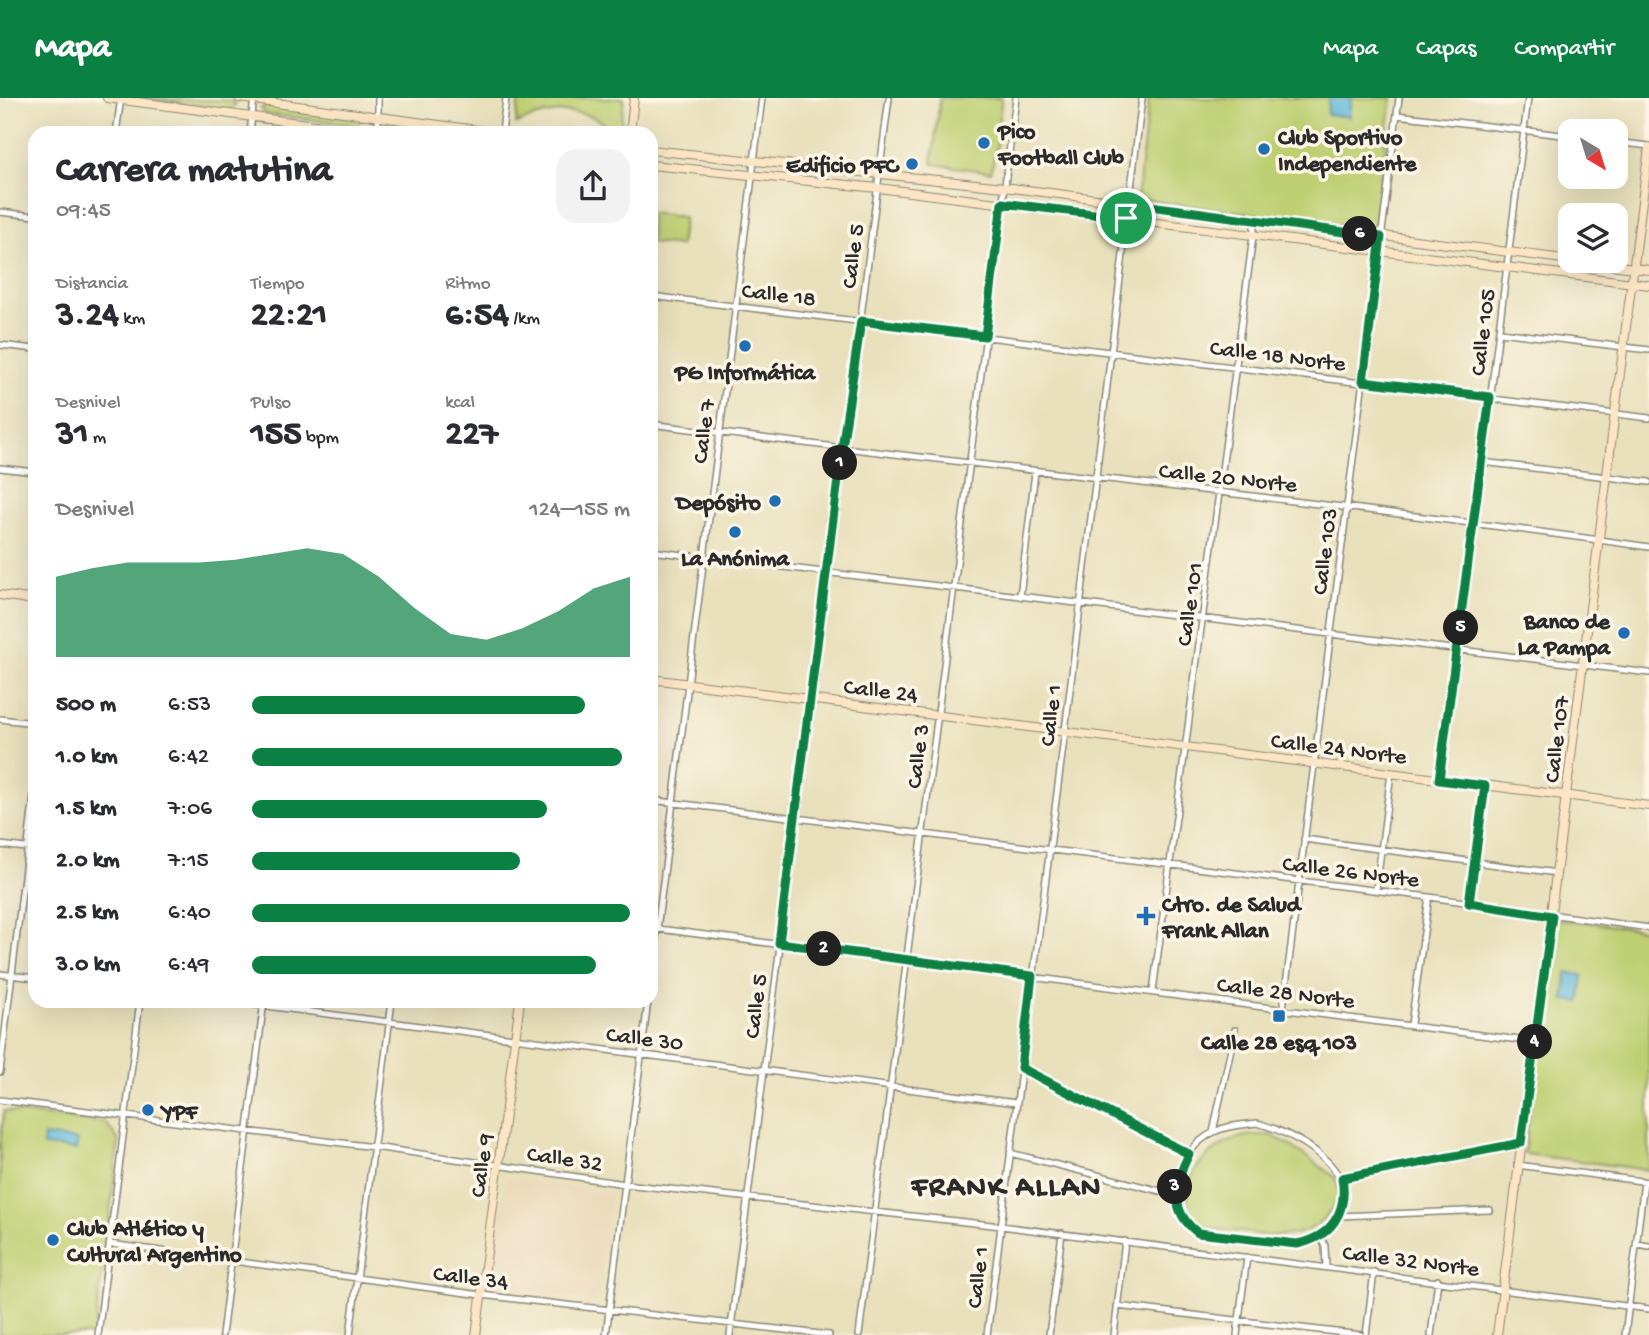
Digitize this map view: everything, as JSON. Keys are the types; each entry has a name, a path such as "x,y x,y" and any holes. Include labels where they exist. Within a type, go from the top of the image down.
{"main road":[{"path":"107,98 326,126"},
{"path":"239,98 449,126"},
{"path":"632,126 634,98"},
{"name":"Calle 107","path":"1497,1335 1649,146"},
{"path":"658,151 1004,187 1649,270"},
{"path":"658,166 878,188 1649,285"},
{"path":"0,596 28,599"},
{"name":"Calle 24","path":"658,681 1065,731"},
{"name":"Calle 24 Norte","path":"1065,731 1649,806"},
{"name":"Calle 9","path":"476,1335 519,1008"}],"street":[{"path":"377,126 378,98"},
{"path":"501,126 506,98"},
{"name":"Calle 7","path":"658,902 673,803 762,98"},
{"name":"Calle 5","path":"730,1335 889,98"},
{"name":"Calle 3","path":"859,1335 1016,98"},
{"name":"Calle 1","path":"986,1335 1065,731 1142,98"},
{"name":"Calle 103","path":"1283,1008 1399,98"},
{"name":"Calle 105","path":"1439,780 1459,649 1528,98"},
{"path":"118,126 121,99"},
{"path":"251,126 254,99"},
{"path":"1397,115 1558,134"},
{"path":"1628,144 1649,146"},
{"path":"0,212 28,215"},
{"name":"Calle 101","path":"1153,991 1188,747 1255,221"},
{"name":"Calle 18","path":"658,297 1111,351"},
{"path":"1500,331 1649,350"},
{"path":"0,345 28,348"},
{"name":"Calle 18 Norte","path":"1111,351 1649,418"},
{"name":"Calle 20 Norte","path":"658,425 1095,480 1221,491 1649,547"},
{"path":"1482,462 1649,482"},
{"path":"0,468 28,471"},
{"path":"1020,596 1035,472"},
{"path":"658,552 1080,604 1331,631 1649,673"},
{"path":"0,719 28,722"},
{"path":"1376,890 1391,773"},
{"path":"1469,903 1485,786"},
{"name":"Calle 26 Norte","path":"658,801 1376,890 1649,928"},
{"path":"1304,839 1558,873"},
{"path":"0,845 28,848"},
{"path":"0,1072 28,874"},
{"path":"1411,1024 1429,897"},
{"name":"Calle 28 Norte","path":"658,928 1535,1042"},
{"path":"0,974 28,977"},
{"path":"98,1335 139,1008"},
{"path":"222,1335 263,1008"},
{"name":"Calle 30","path":"297,1008 1016,1103"},
{"path":"350,1335 391,1008"},
{"path":"606,1335 647,1008"},
{"path":"1213,1132 1235,1030"},
{"path":"1021,1068 1189,1154"},
{"name":"Calle 32","path":"0,1100 374,1147 625,1184 1001,1226"},
{"path":"1257,1124 1282,1130 1334,1167 1342,1178 1345,1195 1339,1216 1320,1235 1297,1244 1198,1233 1184,1218 1175,1186 1189,1154 1213,1132 1257,1124"},
{"path":"1342,1178 1521,1143"},
{"path":"1010,1153 1176,1195"},
{"path":"1517,1165 1647,1182 1625,1335"},
{"path":"1339,1216 1490,1210"},
{"name":"Calle 32 Norte","path":"1001,1226 1502,1288 1649,1309"},
{"path":"1049,1335 1062,1233"},
{"path":"1320,1235 1325,1246 1326,1266"},
{"path":"1114,1335 1125,1241"},
{"name":"Calle 34","path":"110,1244 481,1295 829,1335"},
{"path":"1637,1244 1649,1245"},
{"path":"1237,1335 1247,1256"},
{"path":"1117,1306 1364,1335 1374,1272"},
{"path":"1431,1335 1438,1280"}],"shaded area":[{"path":"505,1178 612,1193 596,1302 490,1288"}],"green space":[{"path":"139,98 232,101 236,105 231,109"},
{"path":"519,98 624,98 621,126 606,126 587,115 567,112 546,114 516,124"},
{"path":"940,98 1002,98 998,126 1001,127 991,172 932,164"},
{"name":"Club Sportivo Independiente","path":"1149,98 1392,98 1374,229 1137,199"},
{"path":"266,106 358,117 362,121 357,125 265,114 261,108"},
{"path":"390,123 419,126 390,126"},
{"path":"658,214 684,217 680,246 658,244"},
{"path":"1555,919 1649,930 1649,1170 1524,1154"},
{"name":"Club Atlético y Cultural Argentino","path":"4,1111 106,1123 119,1141 94,1335 0,1335 0,1144"},
{"path":"1253,1135 1270,1135 1287,1143 1335,1177 1340,1193 1330,1212 1317,1225 1301,1232 1266,1235 1207,1228 1193,1214 1187,1199 1188,1184 1195,1170 1220,1146"}],"water":[{"path":"1329,98 1351,98 1349,117 1327,114"},
{"path":"1567,973 1583,975 1580,1002 1564,1000"},
{"path":"44,1136 78,1140 76,1150 43,1146"}],"place":[{"name":"Pico Football Club","path":"984,143"},
{"name":"Club Sportivo Independiente","path":"1264,149"},
{"name":"Edificio PFC","path":"912,164"},
{"name":"PG Informática","path":"745,346"},
{"name":"Depósito","path":"775,501"},
{"name":"La Anónima","path":"735,532"},
{"name":"Banco de La Pampa","path":"1624,633"},
{"name":"Ctro. de Salud Frank Allan","path":"1146,916"},
{"name":"Calle 28 esq 103","path":"1279,1016"},
{"name":"YPF","path":"148,1110"},
{"name":"Club Atlético y Cultural Argentino","path":"53,1240"}],"district":[{"name":"FRANK ALLAN","path":"1007,1185"}],"route":[{"path":"1002,203 1126,218 1128,203 1381,237 1363,381 1490,397 1459,649 1439,780 1485,786 1469,903 1552,916 1521,1143 1342,1178 1345,1195 1343,1208 1335,1224 1308,1242 1297,1244 1198,1233 1184,1218 1176,1200 1175,1186 1189,1154 1021,1068 1032,976 779,943 842,448 861,321 985,336 1002,203"}]}
